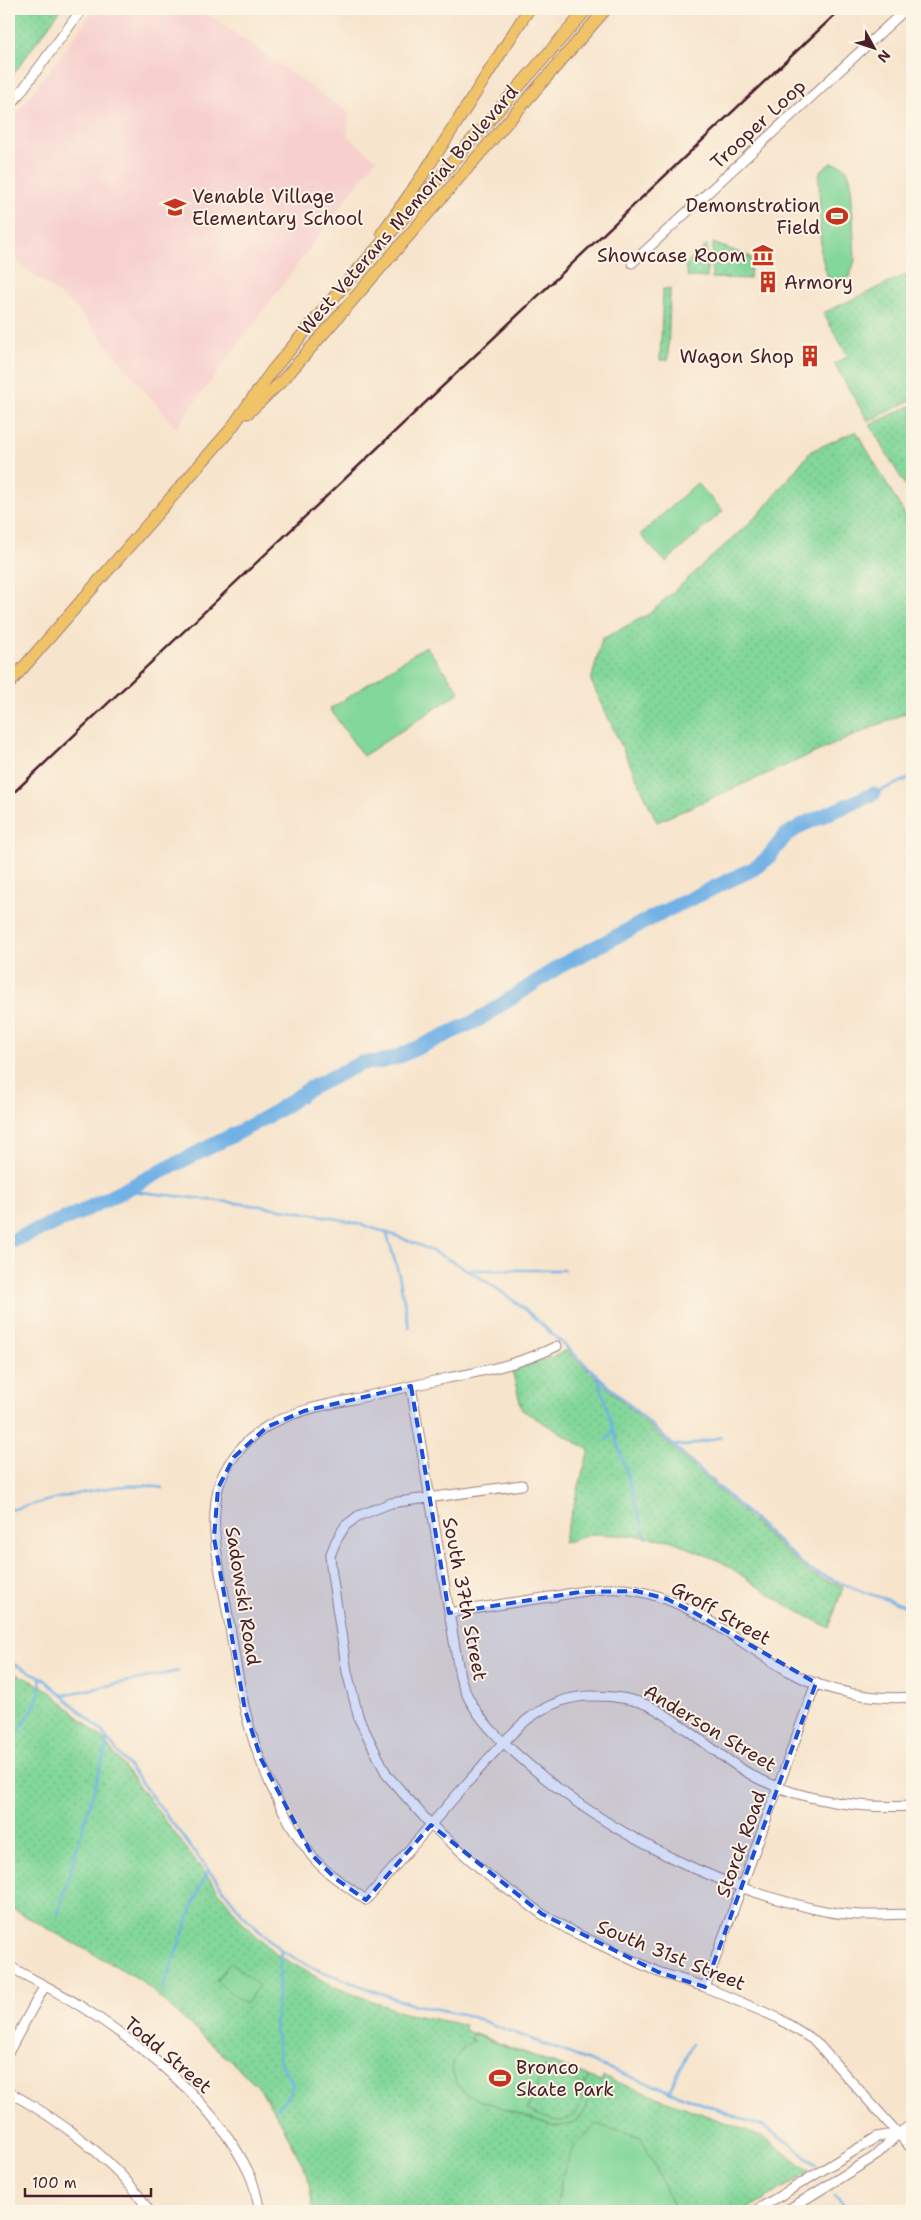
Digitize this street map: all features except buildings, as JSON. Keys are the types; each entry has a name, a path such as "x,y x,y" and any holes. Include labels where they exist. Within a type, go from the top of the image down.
{"main road":[{"path":"335,296 421,180 465,107 529,9"},
{"name":"West Veterans Memorial Boulevard","path":"230,430 272,371 335,296 587,9"},
{"name":"West Veterans Memorial Boulevard","path":"10,680 230,430 283,380 606,9"}],"street":[{"path":"9,108 82,9"},
{"name":"Trooper Loop","path":"632,263 906,9"},
{"name":"Sadowski Road","path":"366,1900 336,1879 312,1855 291,1823 261,1760 245,1710 214,1538 214,1515 218,1488 225,1471 234,1457 250,1439 267,1427 304,1411 493,1369 545,1352 557,1346"},
{"name":"South 37th Street","path":"411,1386 428,1496 460,1677 471,1704 503,1743 552,1786 604,1819 652,1848 742,1889 827,1911 874,1915 912,1914"},
{"name":"South 31st Street","path":"522,1485 428,1496 391,1503 358,1516 345,1526 330,1556 347,1672 358,1719 387,1775 431,1825 490,1876 542,1914 573,1932 658,1972 705,1987 778,2018 815,2042 912,2149"},
{"name":"Groff Street","path":"448,1613 580,1592 616,1589 636,1591 667,1599 794,1674 816,1683 873,1697 912,1697"},
{"name":"Storck Road","path":"705,1987 816,1683"},
{"name":"Anderson Street","path":"366,1900 503,1743 528,1719 555,1702 581,1695 615,1696 650,1706 756,1777 778,1787 820,1799 897,1807 912,1806"},
{"name":"Todd Street","path":"9,1966 81,2006 138,2046 209,2111 235,2146 251,2176 260,2211"},
{"path":"9,2051 44,1987"},
{"path":"9,2092 75,2134 112,2167 150,2211"},
{"path":"786,2211 874,2157 899,2133 912,2124"},
{"path":"755,2211 877,2137 899,2133"}],"highlighted area":[{"path":"411,1386 449,1613 580,1592 636,1591 667,1599 695,1613 816,1683 705,1987 658,1972 542,1914 431,1825 366,1900 336,1879 312,1855 261,1759 245,1710 214,1538 218,1488 234,1457 267,1427 304,1411"}],"shaded area":[{"name":"Venable Village Elementary School","path":"95,9 201,9 350,114 347,136 376,159 176,428 75,307 9,255 9,124"}],"green space":[{"path":"9,9 61,9 9,80"},
{"name":"Demonstration Field","path":"831,163 845,168 851,181 855,260 850,276 839,283 828,278 821,254 819,179 820,171"},
{"path":"713,243 751,257 750,279 712,278"},
{"path":"707,245 707,278 688,277 685,265"},
{"path":"912,272 912,400 868,421 834,364 848,356 823,313"},
{"path":"663,289 670,289 668,360 660,360"},
{"path":"912,405 912,497 870,425"},
{"path":"856,431 912,527 912,710 657,822 591,681 602,639 649,614 759,514 811,451"},
{"path":"697,483 723,511 666,562 640,535"},
{"path":"426,646 460,692 363,756 330,709"},
{"path":"566,1350 809,1573 843,1587 829,1628 781,1602 722,1562 670,1540 639,1536 592,1534 563,1543 589,1450 522,1410 512,1370 555,1356"},
{"path":"9,1671 50,1691 102,1738 244,1924 276,1954 332,1986 404,2013 465,2025 464,2030 601,2081 603,2077 764,2137 810,2172 744,2211 313,2211 308,2176 281,2122 257,2085 139,1979 9,1907"},
{"path":"231,1962 259,1986 245,2004 216,1981"},
{"name":"Bronco Skate Park","path":"472,2034 589,2077 587,2083 584,2082 588,2100 583,2114 577,2120 570,2123 562,2126 553,2126 469,2096 457,2085 452,2069 454,2061 464,2046 474,2041 470,2039","holes":["544,2067 564,2073 574,2078 579,2084 582,2097 581,2104 574,2115 568,2119 561,2121 553,2120 527,2110"]},
{"path":"596,2124 641,2138 675,2208 674,2211 556,2211 562,2176 574,2147"}],"waterway":[{"path":"873,794 912,777"},
{"path":"9,1242 81,1212 241,1131 277,1111 309,1089 361,1063 379,1062 395,1058 478,1020 560,966 663,912 753,869 767,859 786,835 802,825 873,794"},
{"path":"124,1190 258,1206 338,1219 364,1225 438,1254 484,1280 527,1311 809,1570 858,1590 912,1608"},
{"path":"387,1234 399,1275 409,1328"},
{"path":"469,1270 565,1270"},
{"path":"597,1374 646,1538"},
{"path":"606,1440 613,1429"},
{"path":"676,1445 686,1446 721,1437"},
{"path":"9,1510 107,1488 127,1486 162,1488"},
{"path":"9,1662 43,1678 100,1729 243,1915 282,1951 313,1968 407,2003 467,2015 767,2128 804,2154 815,2165"},
{"path":"63,1695 179,1671"},
{"path":"9,1744 31,1713 39,1695 40,1677"},
{"path":"58,1914 107,1745 106,1739"},
{"path":"163,1989 199,1889 208,1871"},
{"path":"276,2109 290,2093 293,2084 280,2063 275,2029 281,1951"},
{"path":"669,2092 692,2044"},
{"path":"835,2196 851,2211"}],"railway":[{"path":"9,797 841,9"}],"place":[{"name":"Venable Village Elementary School","path":"175,207"},
{"name":"Demonstration Field","path":"837,216"},
{"name":"Showcase Room","path":"763,255"},
{"name":"Armory","path":"768,282"},
{"name":"Wagon Shop","path":"810,356"},
{"name":"Bronco Skate Park","path":"500,2078"}]}
